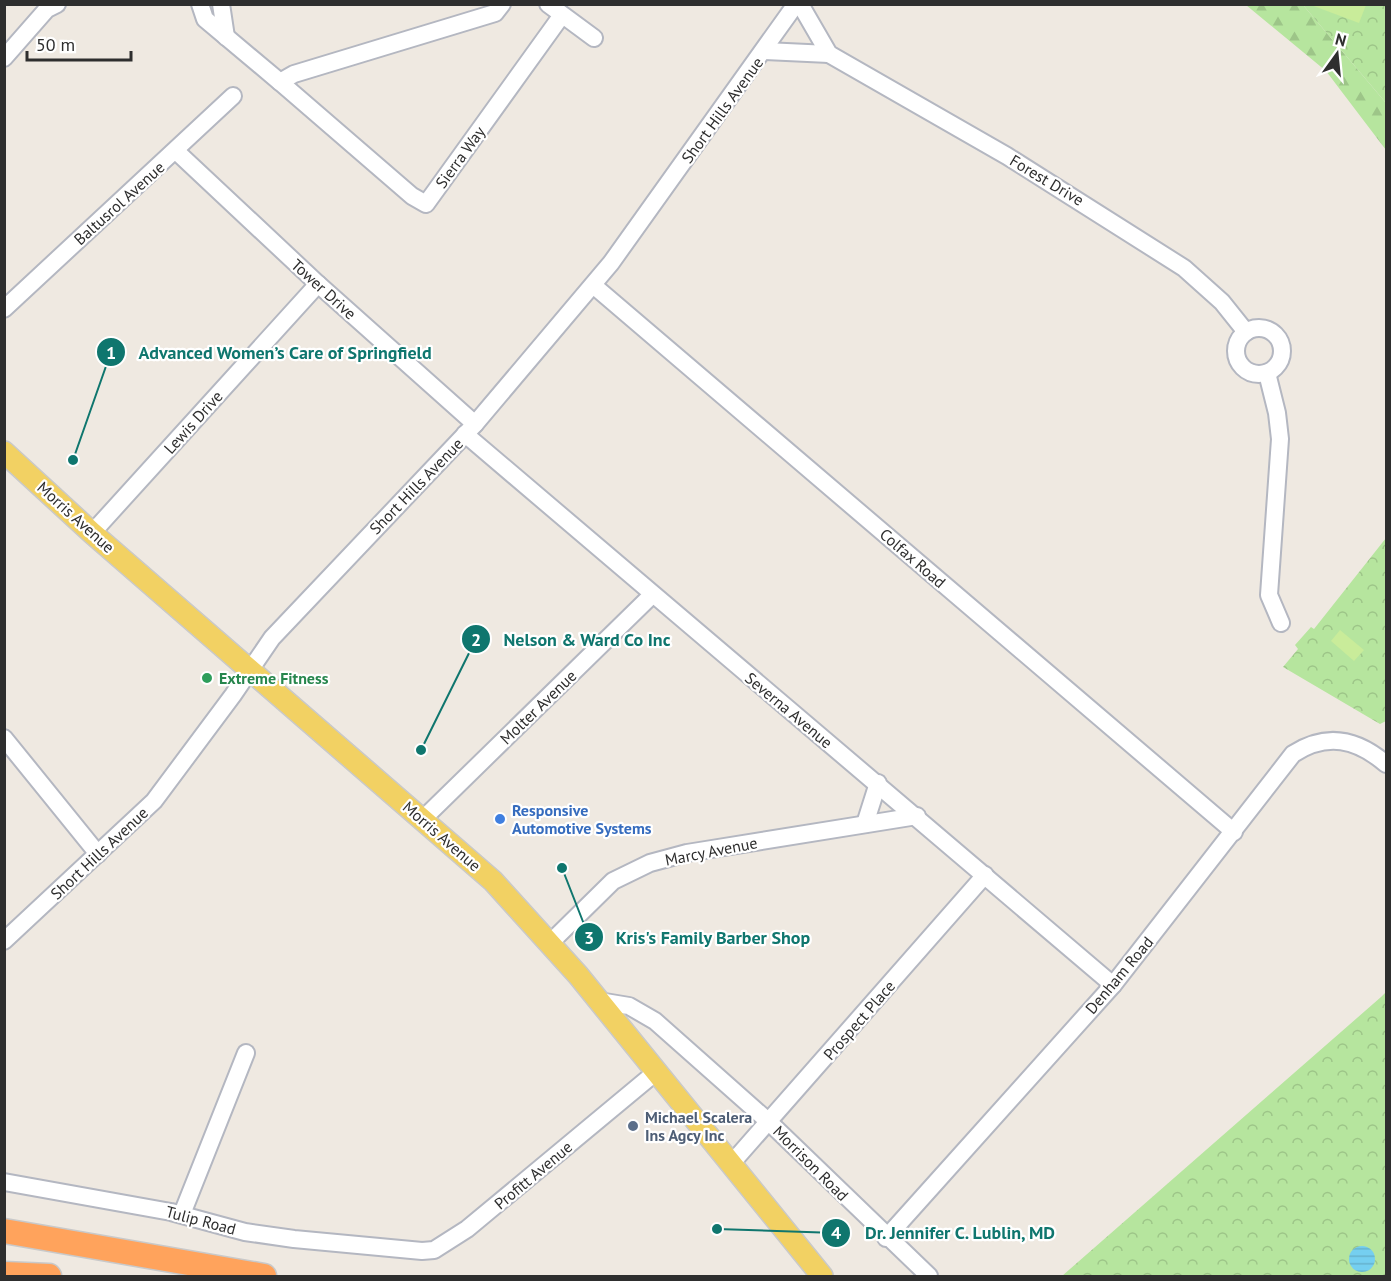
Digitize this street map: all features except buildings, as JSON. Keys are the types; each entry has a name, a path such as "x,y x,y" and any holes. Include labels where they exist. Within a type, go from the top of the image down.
{"highway":[{"path":"4,1231 264,1276"},
{"path":"4,1274 49,1276"}],"main road":[{"name":"Morris Avenue","path":"4,452 92,533 493,881 599,1001 822,1276"}],"street":[{"path":"4,58 47,9 57,4"},
{"path":"200,4 206,19 280,82 294,74 495,12 502,4"},
{"path":"221,4 226,37"},
{"path":"548,4 594,38"},
{"path":"798,4 829,54"},
{"name":"Short Hills Avenue","path":"4,940 154,801 183,765 272,638 470,429 593,285 798,4"},
{"name":"Sierra Way","path":"280,82 412,196 426,204 562,15"},
{"name":"Forest Drive","path":"765,51 829,54 1007,156 1175,262 1222,302 1246,332"},
{"name":"Baltusrol Avenue","path":"4,309 233,96"},
{"name":"Tower Drive","path":"176,151 470,429"},
{"name":"Lewis Drive","path":"92,533 318,284"},
{"name":"Colfax Road","path":"593,285 1234,832"},
{"path":"1259,328 1273,332 1278,337 1282,358 1267,373 1253,374 1239,364 1235,352 1237,344 1246,332 1259,328"},
{"path":"1267,373 1277,413 1280,440 1269,595 1281,623"},
{"name":"Severna Avenue","path":"470,429 652,595 878,783 1113,985"},
{"name":"Molter Avenue","path":"423,819 652,595"},
{"path":"4,738 98,854"},
{"name":"Denham Road","path":"886,1238 1113,985 1293,754 1317,742 1330,740 1359,745 1386,764"},
{"path":"865,824 878,783"},
{"name":"Marcy Avenue","path":"550,943 613,881 650,863 687,853 917,816"},
{"name":"Prospect Place","path":"731,1164 985,875"},
{"name":"Morrison Road","path":"599,1001 629,1006 654,1021 769,1122 886,1238 929,1276"},
{"path":"182,1214 246,1053"},
{"name":"Profitt Avenue","path":"399,1250 434,1250 454,1240 656,1072"},
{"name":"Tulip Road","path":"4,1182 182,1214 245,1232 399,1250"}],"green space":[{"path":"1246,5 1303,5 1386,103 1386,150 1326,71"},
{"path":"1303,5 1386,5 1386,103"},
{"path":"1311,5 1366,5 1359,23"},
{"path":"1386,538 1386,721 1380,724 1283,667 1298,649 1295,645 1311,627 1314,629"},
{"path":"1340,630 1364,650 1354,661 1331,641"},
{"path":"1386,992 1386,1276 1062,1276 1381,997"}],"water":[{"path":"1362,1246 1371,1250 1375,1259 1371,1268 1362,1272 1353,1268 1349,1259 1353,1250"}],"place":[{"name":"Advanced Women’s Care of Springfield","path":"73,460"},
{"name":"Extreme Fitness","path":"207,678"},
{"name":"Nelson & Ward Co Inc","path":"421,750"},
{"name":"Responsive Automotive Systems","path":"500,819"},
{"name":"Kris's Family Barber Shop","path":"562,868"},
{"name":"Michael Scalera Ins Agcy Inc","path":"633,1126"},
{"name":"Dr. Jennifer C. Lublin, MD","path":"717,1229"}]}
